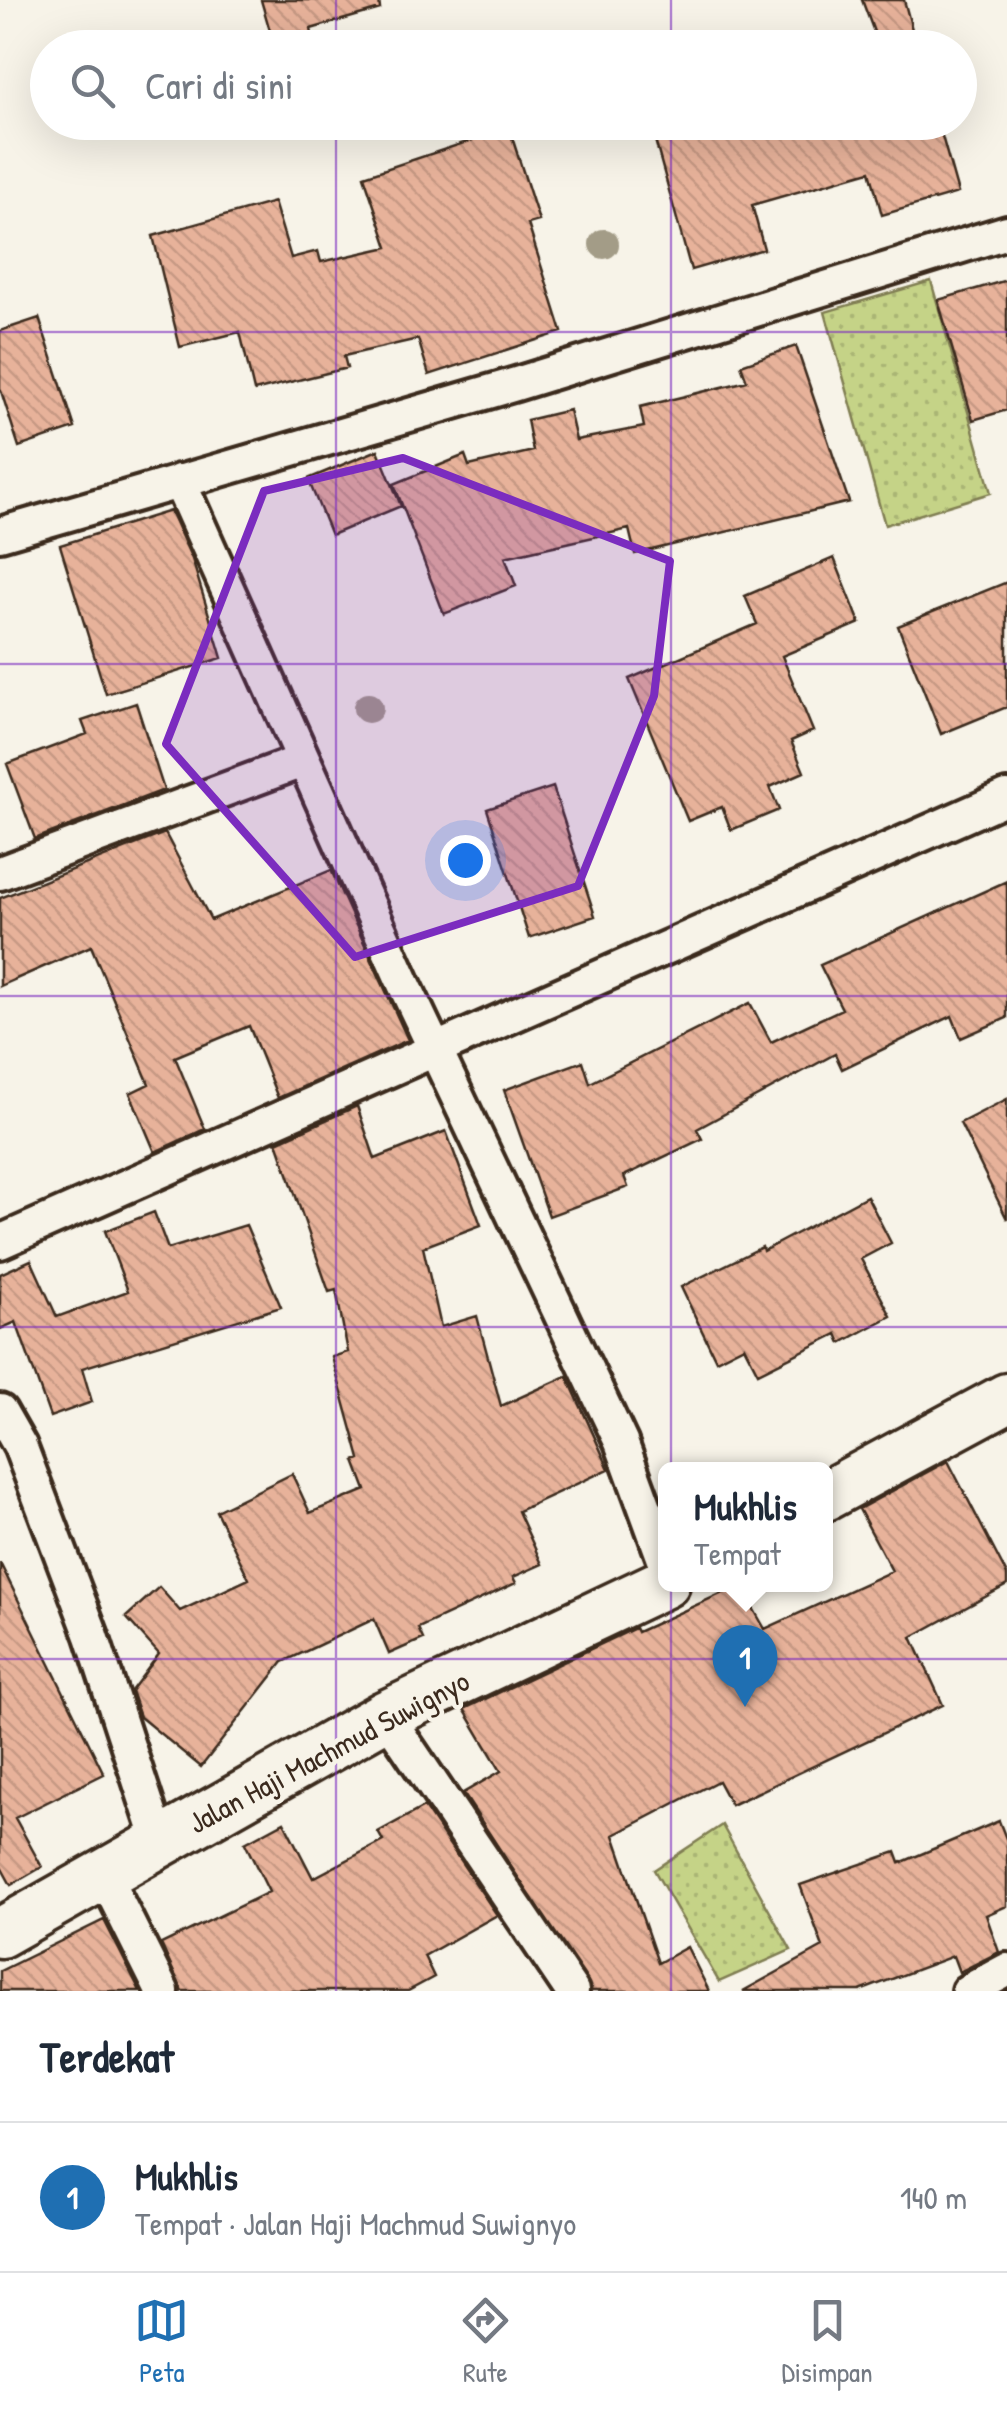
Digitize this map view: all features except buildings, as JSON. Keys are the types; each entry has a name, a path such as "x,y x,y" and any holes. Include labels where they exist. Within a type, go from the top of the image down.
{"street":[{"path":"0,534 516,384 1007,232"},
{"path":"179,481 435,1052 613,1426 658,1544"},
{"path":"0,873 302,761"},
{"path":"0,1242 1007,797"},
{"path":"833,1492 1007,1398"},
{"path":"0,1411 20,1446 92,1636 160,1844"},
{"name":"Jalan Haji Machmud Suwignyo","path":"0,1933 105,1877 386,1714 658,1585"},
{"path":"386,1714 572,1991"},
{"path":"105,1877 162,1991"},
{"path":"968,1991 1007,1970"}],"highlighted area":[{"path":"403,458 670,561 654,696 578,886 355,957 166,744 264,491"}],"green space":[{"path":"931,281 991,493 885,525 825,312"},
{"path":"722,1825 791,1950 719,1982 654,1870"}],"place":[{"name":"Mukhlis","path":"745,1707"}]}
